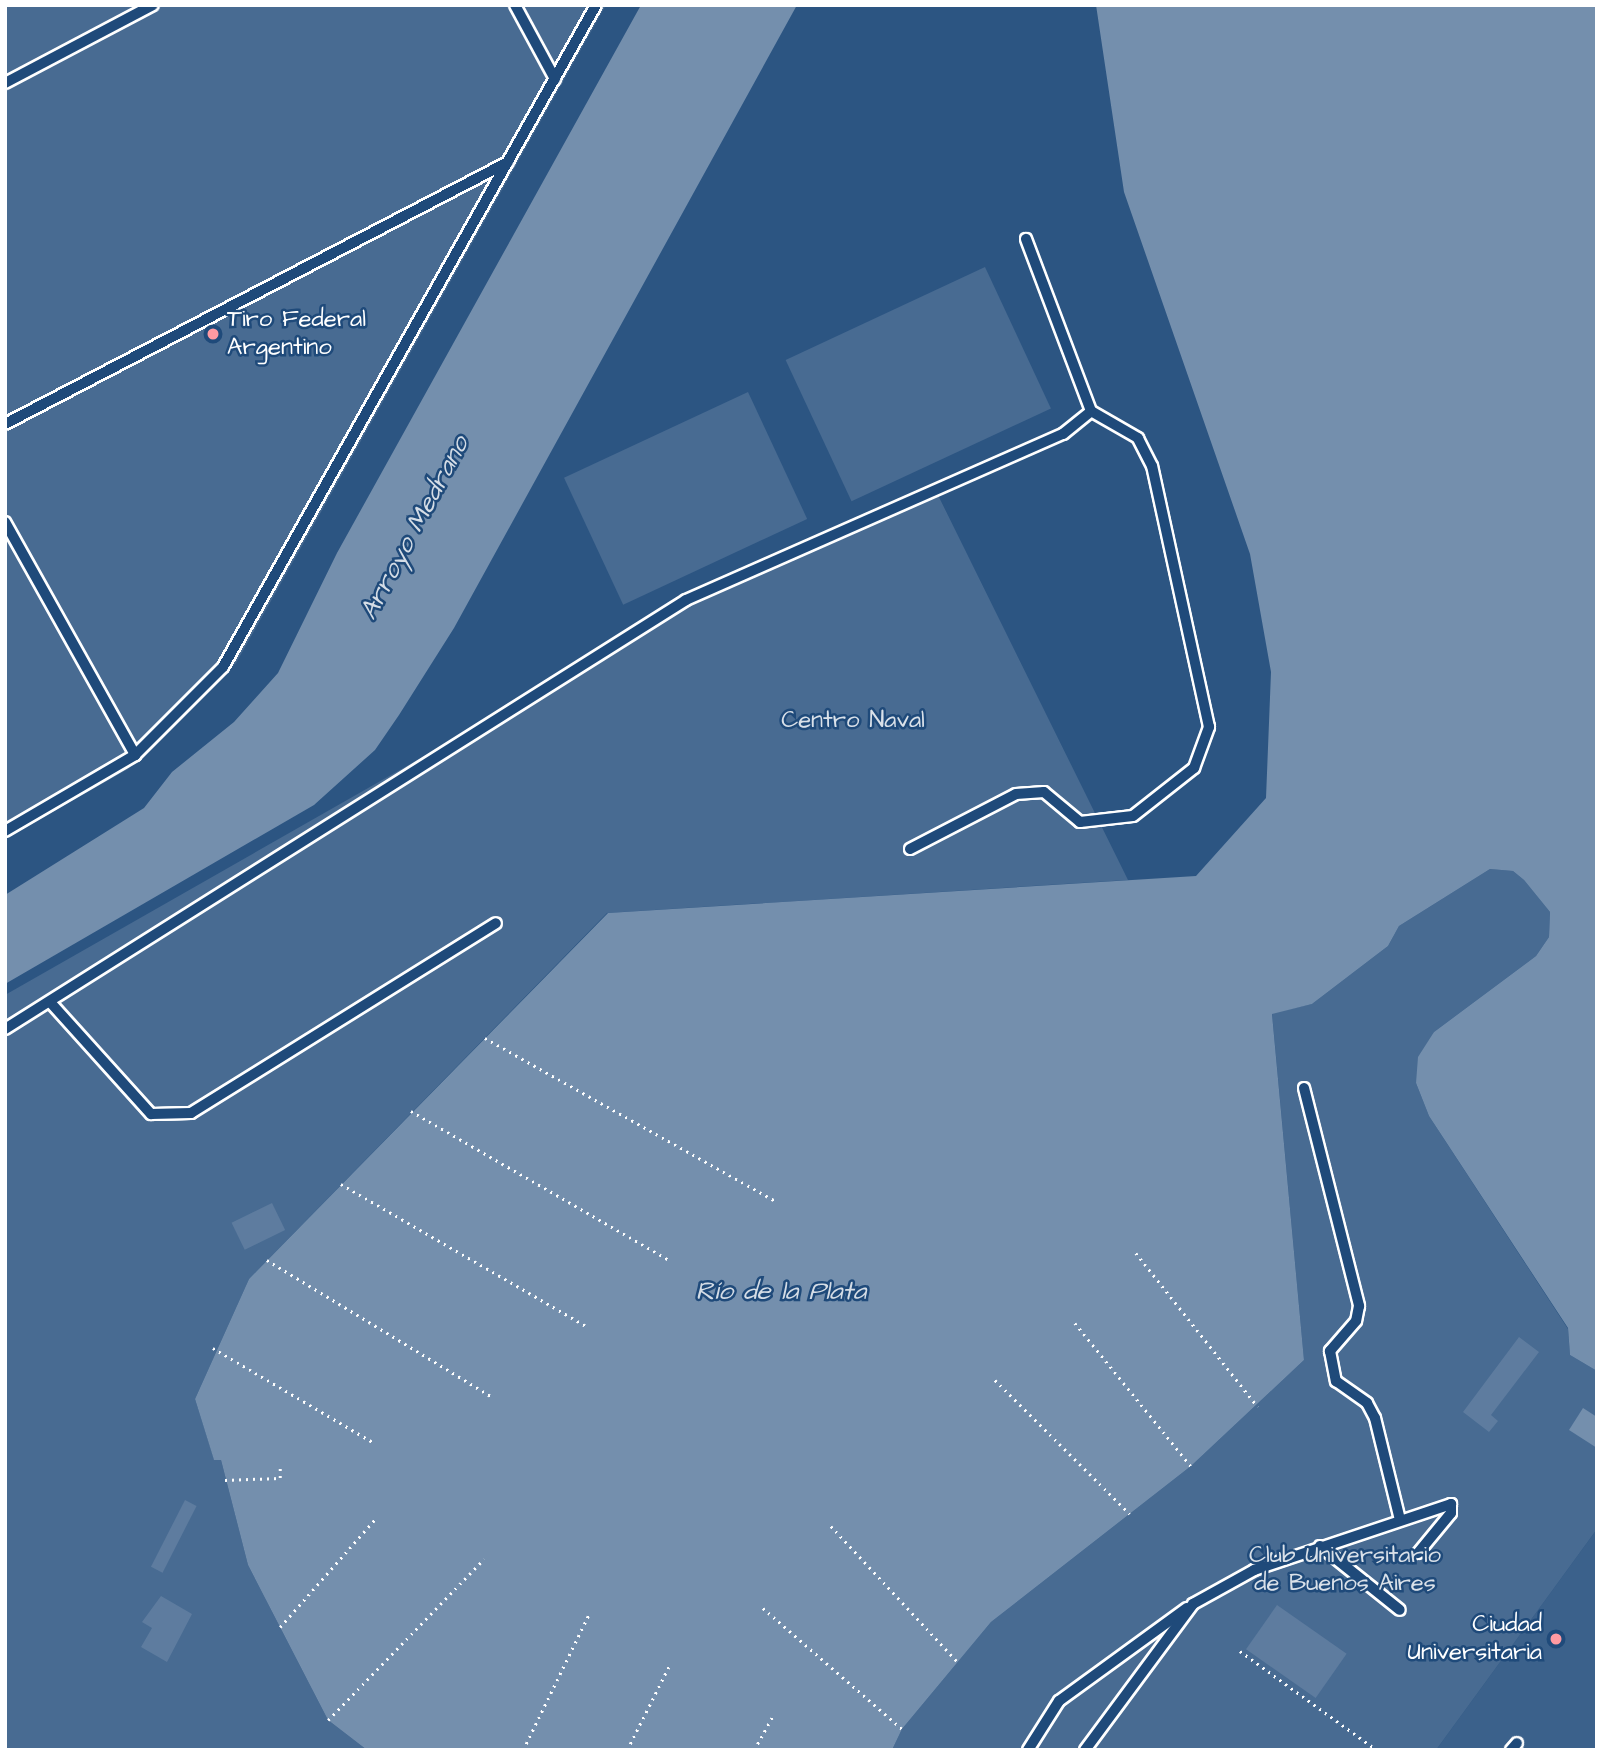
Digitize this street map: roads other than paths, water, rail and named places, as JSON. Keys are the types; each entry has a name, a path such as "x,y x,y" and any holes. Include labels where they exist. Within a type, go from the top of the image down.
{"lane":[{"path":"5,83 153,5"},
{"path":"515,5 555,79"},
{"path":"5,831 135,755 223,667 596,5"},
{"path":"5,424 508,162"},
{"path":"910,849 1016,794 1044,792 1080,822 1133,816 1194,768 1209,727 1152,466 1138,438 1091,411 1026,239"},
{"path":"5,1029 686,600 1063,434 1091,411"},
{"path":"5,522 135,755"},
{"path":"50,1002 137,1103 170,1116 191,1112 496,923"},
{"path":"1304,1088 1359,1306 1356,1321 1330,1351 1336,1381 1367,1402 1375,1418 1400,1520"},
{"path":"1028,1750 1059,1701 1193,1604 1254,1570 1451,1504 1451,1513 1418,1553"},
{"path":"1320,1546 1400,1610"},
{"path":"1085,1750 1193,1604"}],"water":[{"name":"Arroyo Medrano","path":"641,5 797,5 454,628 399,715 375,750 314,805 5,984 5,895 144,808 172,772 234,722 278,673 337,553"},
{"name":"Río de la Plata","path":"1096,5 1597,5 1597,1371 1570,1355 1568,1328 1429,1116 1416,1083 1418,1057 1434,1032 1536,956 1549,937 1550,912 1524,880 1513,871 1490,869 1399,926 1388,946 1312,1004 1272,1014 1304,1360 1191,1466 991,1622 902,1729 892,1750 367,1750 328,1720 248,1565 221,1460 214,1460 195,1399 249,1279 608,913 1196,876 1266,798 1271,672 1250,554 1124,192"},
{"path":"1583,1408 1597,1417 1597,1448 1569,1430"}],"place":[{"name":"Tiro Federal Argentino","path":"213,334"},
{"name":"Ciudad Universitaria","path":"1556,1639"}],"park label":[{"name":"Centro Naval","path":"853,721"},
{"name":"Club Universitario de Buenos Aires","path":"1345,1570"}]}
